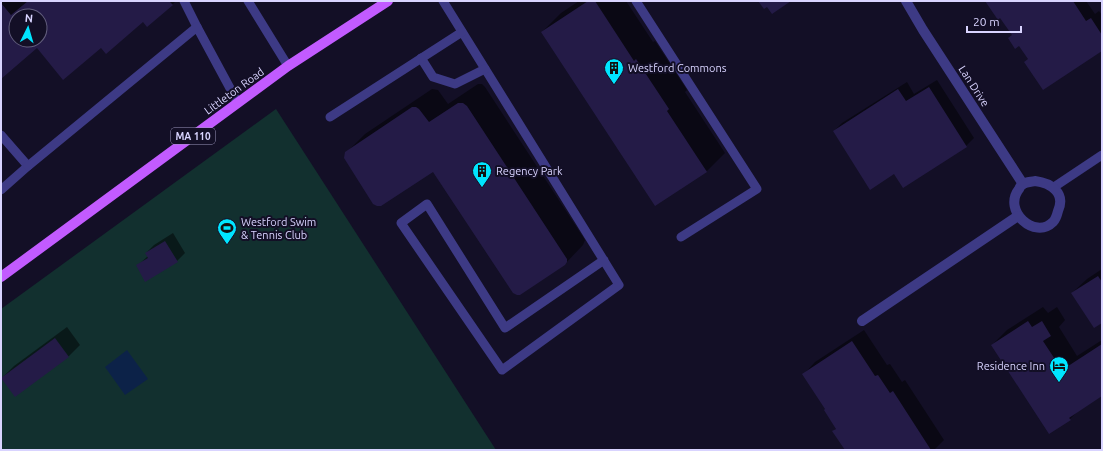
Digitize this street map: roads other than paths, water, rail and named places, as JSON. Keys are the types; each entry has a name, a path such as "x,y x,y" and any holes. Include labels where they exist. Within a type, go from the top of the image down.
{"main road":[{"name":"Littleton Road","path":"1,277 288,66 388,1"}],"street":[{"name":"Lan Drive","path":"906,1 923,30 1023,184"},
{"path":"1035,181 1045,182 1054,187 1060,196 1061,206 1054,221 1048,226 1035,226 1024,222 1018,216 1014,206 1014,197 1023,184 1035,181"},
{"path":"862,321 1018,216"}],"lane":[{"path":"184,1 238,103"},
{"path":"248,1 288,66"},
{"path":"444,1 462,32 604,260 619,285 502,370 401,223 427,204 504,328 604,260"},
{"path":"636,1 757,188 681,237"},
{"path":"1,190 197,27"},
{"path":"330,117 462,32"},
{"path":"421,58 433,77 455,84 485,69"},
{"path":"1,135 28,166"},
{"path":"1054,187 1102,155"}],"water":[{"path":"127,350 148,379 125,395 105,367"}],"place":[{"name":"Westford Commons","path":"614,85"},
{"name":"Regency Park","path":"482,188"},
{"name":"Westford Swim & Tennis Club","path":"227,245"},
{"name":"Residence Inn","path":"1059,383"}]}
